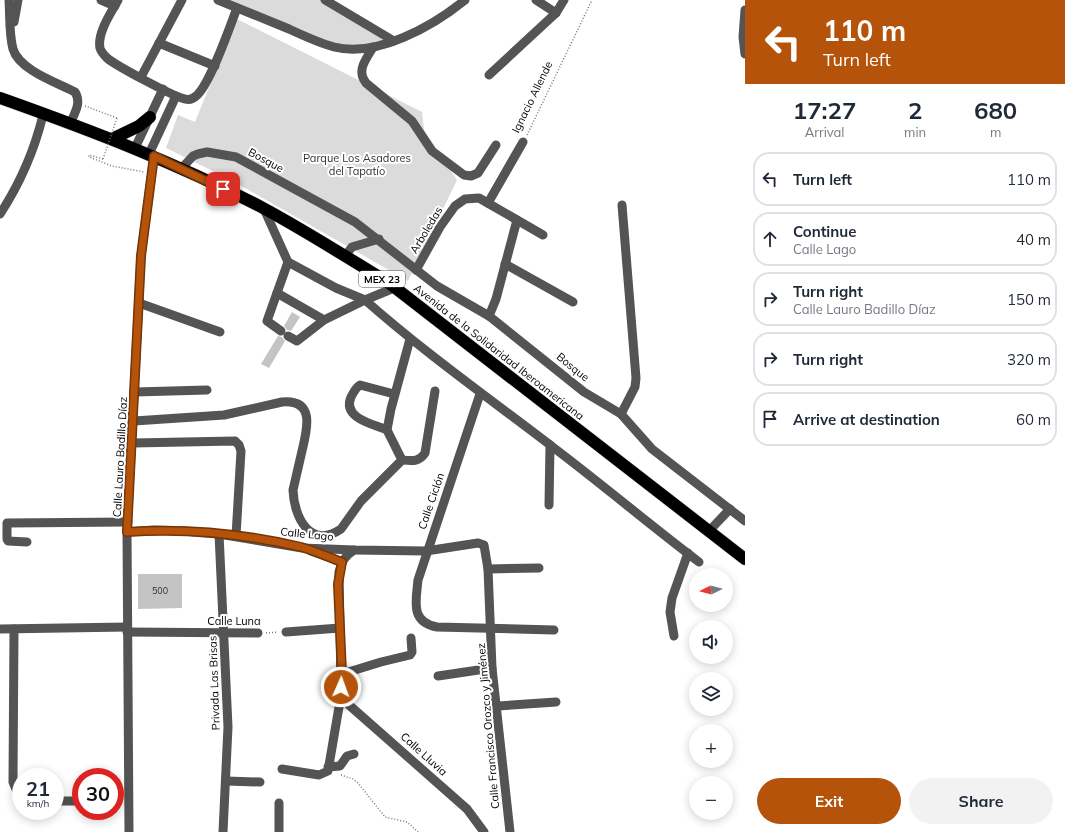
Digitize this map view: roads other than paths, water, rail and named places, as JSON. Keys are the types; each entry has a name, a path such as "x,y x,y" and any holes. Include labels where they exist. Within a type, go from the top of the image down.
{"highway":[{"name":"Avenida de la Solidaridad Iberoamericana","path":"2,98 152,155 264,209 345,256 394,288 745,559"},
{"path":"112,139 139,126 150,117"},
{"path":"713,534 745,549"}],"street":[{"path":"9,0 13,50 19,61 32,71 75,92 78,97 78,104 70,124"},
{"path":"12,36 18,0"},
{"path":"101,0 117,3 100,40 100,48 108,59 176,96 186,99 197,96 215,66 237,8"},
{"path":"142,77 182,0"},
{"path":"218,0 335,48 357,49 373,47 394,41 424,27 450,12 465,0"},
{"path":"326,0 394,41"},
{"path":"536,0 556,13"},
{"path":"489,75 556,13 564,0"},
{"path":"745,10 745,54"},
{"path":"160,43 215,66"},
{"path":"373,47 361,69 361,76 412,121 432,151 464,175 471,176 478,173 496,145"},
{"path":"135,148 163,89"},
{"name":"Calle Lauro Badillo Díaz","path":"129,832 127,532 133,443 141,256 152,155 176,96"},
{"path":"1,210 20,183 38,137 43,114"},
{"name":"Ignacio Allende","path":"488,203 523,142"},
{"name":"Bosque","path":"182,169 193,156 207,152 236,158 355,222 379,239 437,286 489,316 584,392 621,414 652,449 745,521"},
{"name":"Arboledas","path":"416,270 440,227 455,206 464,199 479,198 543,235"},
{"path":"621,414 635,387 636,378 622,205"},
{"path":"264,209 288,262 336,288 366,300 410,339 480,394 598,482 645,521 699,562"},
{"path":"489,316 496,299 517,220"},
{"path":"345,256 352,247 379,239"},
{"path":"288,262 267,321 297,341 324,320 394,288"},
{"path":"505,264 573,302"},
{"path":"277,293 324,320"},
{"path":"139,303 220,332"},
{"path":"402,460 388,430 394,394 410,339"},
{"path":"388,430 356,417 350,410 349,403 356,387 360,385 394,394"},
{"path":"135,392 208,390"},
{"path":"134,421 224,415 290,401 301,406 307,416 307,430 293,490 293,501 300,520 309,532 327,535 341,529 361,501 402,460 415,461 421,459 425,453 436,391"},
{"name":"Calle Ciclón","path":"480,394 426,551 418,580 416,605 419,618 428,626 437,628 491,629"},
{"path":"133,443 235,441 239,445 241,451 236,536"},
{"path":"548,505 550,445"},
{"path":"713,534 730,509"},
{"path":"27,542 8,541 8,523 128,522"},
{"name":"Calle Lago","path":"127,532 154,530 219,534 302,548 354,550 426,551 478,543 484,545"},
{"name":"Privada Las Brisas","path":"219,534 228,727 224,832"},
{"name":"Calle Francisco Orozco y Jiménez","path":"484,545 488,569 492,668 498,706 510,832"},
{"path":"302,548 342,562"},
{"path":"326,771 339,707 344,697 341,687 342,674 338,584 342,562 346,556 354,550"},
{"path":"674,636 670,612 672,598 688,553"},
{"path":"488,569 539,568"},
{"path":"13,768 14,628"},
{"path":"286,632 340,628"},
{"name":"Calle Luna","path":"0,629 127,629 258,633"},
{"path":"491,629 554,630"},
{"path":"342,674 410,655 412,652 411,638"},
{"path":"438,676 492,668"},
{"name":"Calle Lluvia","path":"344,697 349,705 467,808 484,832"},
{"path":"498,706 556,702"},
{"path":"282,769 314,775 340,766 347,756 354,754"},
{"path":"226,781 260,782"},
{"path":"279,832 280,803"}],"park label":[{"name":"Parque Los Asadores del Tapatío","path":"357,164"}]}
